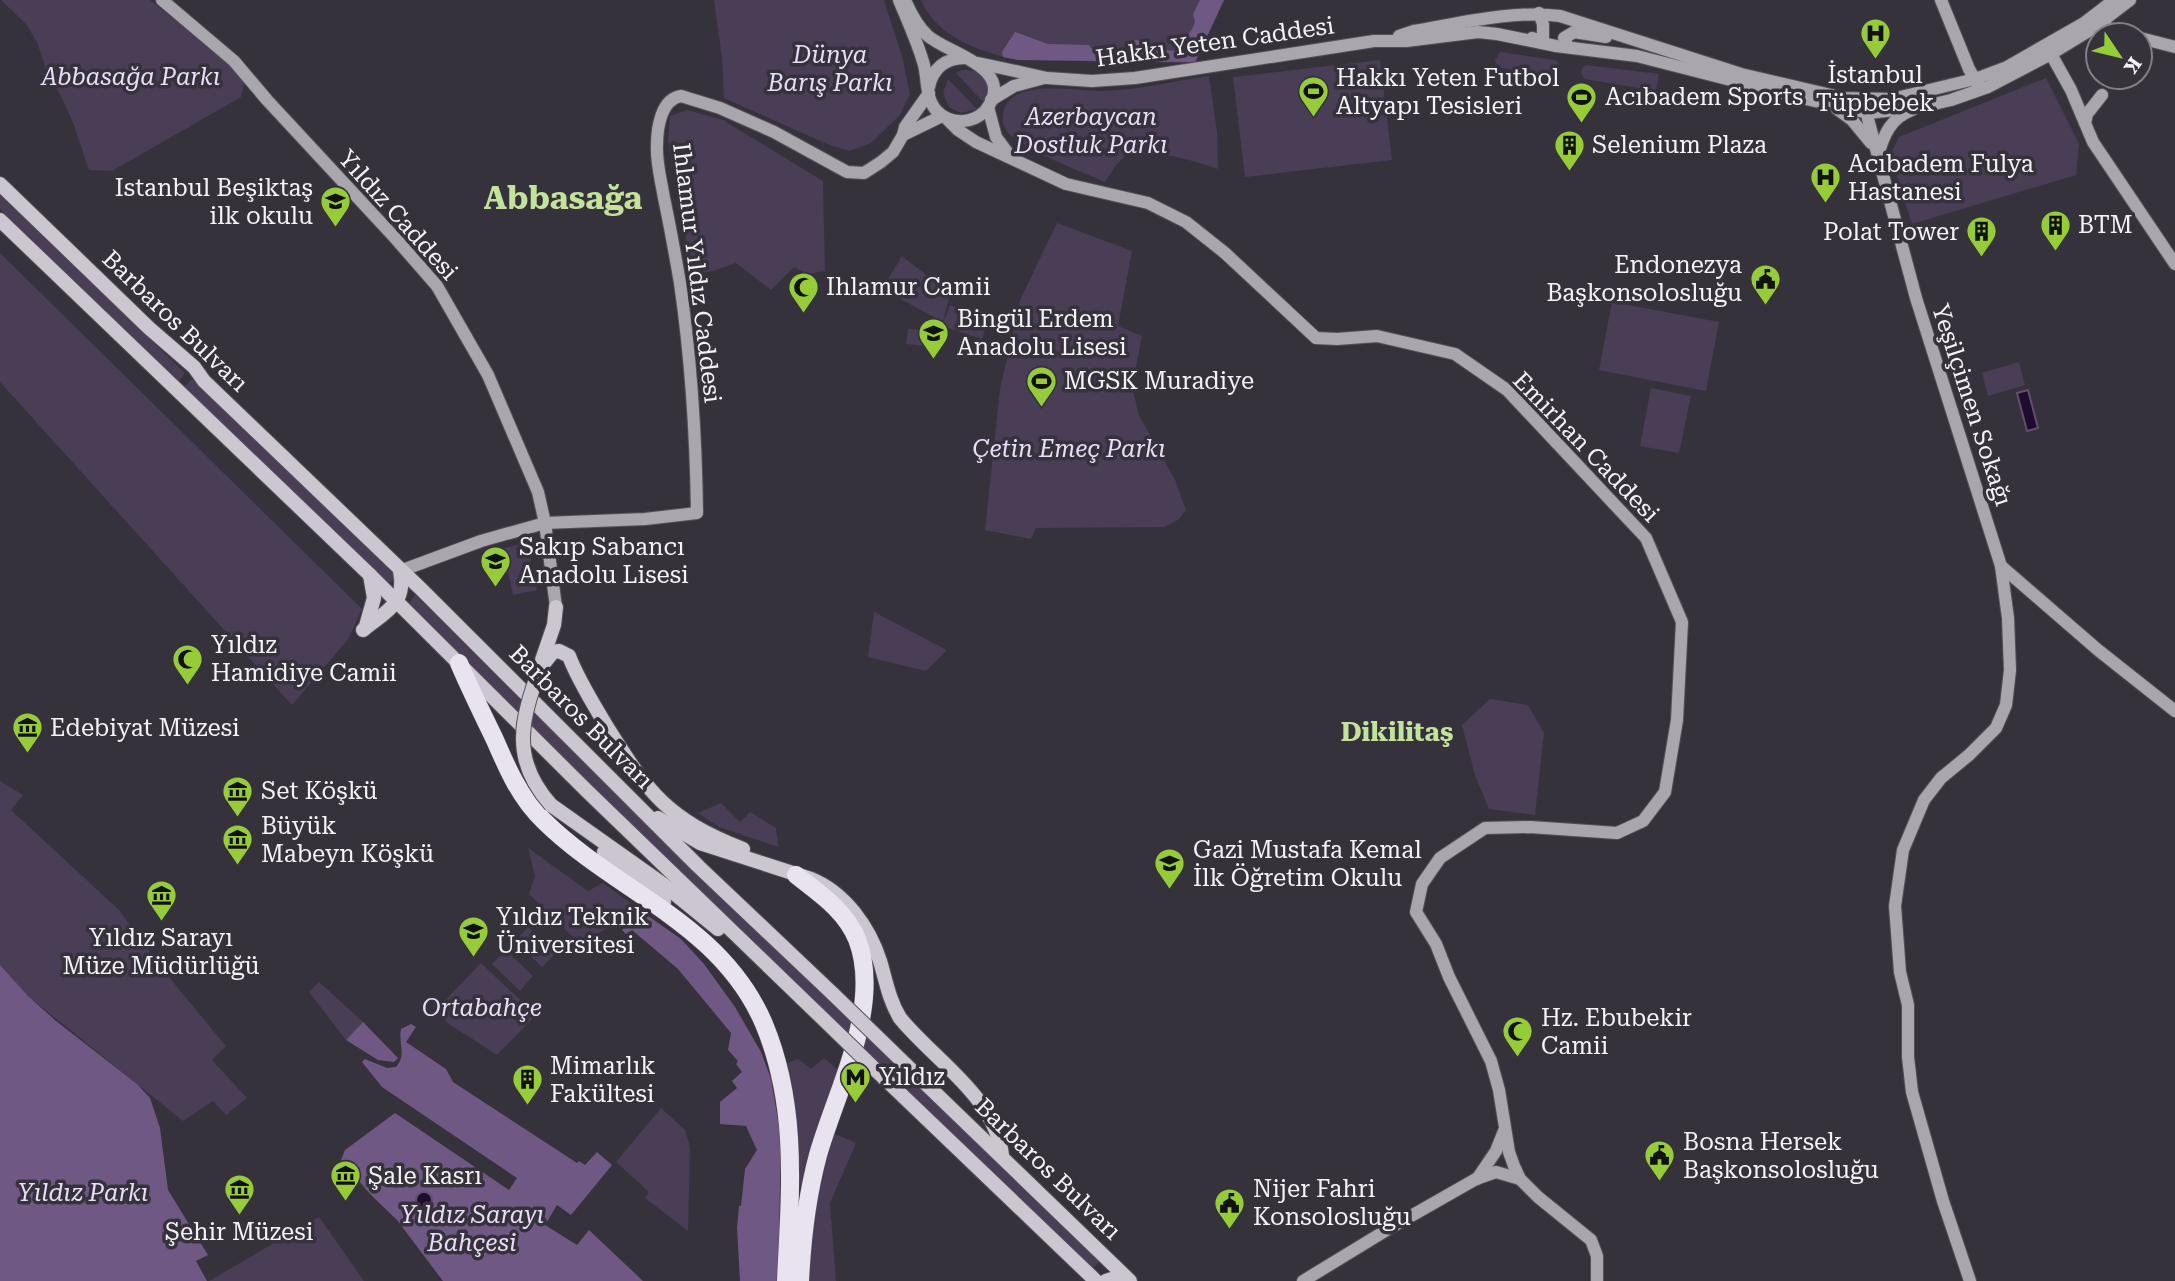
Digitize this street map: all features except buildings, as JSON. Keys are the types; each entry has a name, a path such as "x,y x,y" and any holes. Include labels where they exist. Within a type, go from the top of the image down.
{"highway":[{"path":"459,663 508,770 529,806 565,840 664,909 708,945 735,976 763,1022 780,1077 788,1119 792,1184 786,1281"},
{"path":"796,875 840,911 856,938 865,977 856,1042 813,1175 802,1244 800,1281"}],"main road":[{"name":"Barbaros Bulvarı","path":"0,184 149,328 194,367 204,381 636,804 1130,1281"},
{"name":"Barbaros Bulvarı","path":"0,220 369,574 753,951 1096,1281"},
{"path":"369,574 374,598 370,617 363,630 397,603 402,587 400,571"},
{"path":"556,607 554,625 523,719 523,749 530,775 551,805 686,919 708,945"},
{"path":"540,668 553,652 565,653 606,725 653,794 683,820 706,834 762,857 777,867"},
{"path":"636,804 700,843 820,883 839,897 858,918 874,946 891,1004 912,1033 976,1098 995,1127 1002,1155"},
{"path":"551,805 664,885 735,943 753,951"},
{"path":"1106,1281 1116,1281"}],"street":[{"name":"Yıldız Caddesi","path":"162,0 234,61 437,286 488,374 538,492 545,523 556,607"},
{"path":"900,0 921,55 932,104 945,117 956,121 976,118 989,104"},
{"path":"905,0 912,15 928,36 978,63 990,77 993,86 989,104 996,137 1010,156"},
{"path":"1941,0 1969,69 1978,84"},
{"name":"Hakkı Yeten Caddesi","path":"2099,21 2115,0"},
{"name":"Hakkı Yeten Caddesi","path":"2102,21 2130,0"},
{"path":"1497,34 1512,33 1539,40 1543,38 1544,32 1539,13"},
{"name":"Hakkı Yeten Caddesi","path":"978,63 1047,78 1092,81 1135,78 1389,40 1414,31 1539,13 1560,16 1634,38 1741,75 1858,99 1892,99 1978,84 2051,54 2084,33"},
{"name":"Hakkı Yeten Caddesi","path":"1389,40 1406,41 1478,32 1497,34 1637,56 1868,113 1921,107 1951,100 2007,67 2084,32"},
{"path":"1568,47 1564,38 1574,32 1616,39 1634,38"},
{"path":"2154,43 2175,47"},
{"path":"2051,54 2071,90 2093,142 2175,264"},
{"path":"904,135 905,127 929,91 933,74 938,67 953,59 965,58"},
{"name":"Hakkı Yeten Caddesi","path":"989,104 1014,86 1047,78"},
{"path":"2071,90 2102,95 2087,114 2085,123"},
{"name":"Ihlamur Yıldız Caddesi","path":"545,523 645,519 697,513 697,471 688,354 680,284 657,161 659,125 667,104 674,97 681,96 720,108 774,132 847,172 864,173 881,162 904,135"},
{"path":"1858,99 1868,113"},
{"name":"Yeşilçimen Sokağı","path":"1830,104 1863,131 1878,155"},
{"path":"1878,155 1889,126 1900,115 1921,107"},
{"name":"Yeşilçimen Sokağı","path":"1868,113 1916,298 2001,566 2008,618 2010,670 2006,705 1996,728 1941,778 1924,800 1903,850 1895,906 1900,972 1908,1006 1908,1057 1912,1092 1943,1201 1970,1281"},
{"path":"904,135 945,117"},
{"name":"Emirhan Caddesi","path":"945,117 958,130 1002,156 1010,156 1066,184 1147,204 1186,222 1225,253 1316,338 1377,336 1455,354 1507,390 1646,538 1682,622 1677,720 1665,792 1643,821 1617,833 1530,827 1485,828 1440,858 1422,884 1416,912 1436,944 1449,977 1491,1061 1509,1152 1520,1179"},
{"path":"400,571 481,541 545,523"},
{"path":"2001,566 2098,650 2175,711"},
{"path":"1476,1180 1496,1151 1505,1127"},
{"path":"1303,1281 1390,1227 1476,1180 1496,1172 1520,1179 1591,1240 1597,1256 1597,1281"}],"green space":[{"name":"Abbasağa Parkı","path":"1,0 150,0 231,66 244,83 241,97 112,171 89,170 74,125 47,72 37,42 26,24"},
{"name":"Dünya Barış Parkı","path":"714,0 884,0 902,56 910,94 900,115 871,143 849,151 827,144 724,98"},
{"path":"921,0 1224,0 1196,62 1187,63 1018,60 1004,57 975,48 949,34 928,13"},
{"path":"1200,0 1224,0 1195,62 1018,60 1003,57 1002,52 1015,32 1048,44 1089,45 1091,48 1125,53 1135,40 1159,44 1165,50 1176,51 1192,29 1195,22 1193,14"},
{"path":"1500,52 1555,60 1559,64 1557,74 1550,77 1497,67 1495,60"},
{"name":"Hakkı Yeten Futbol Altyapı Tesisleri","path":"1380,60 1392,160 1245,177 1233,77"},
{"path":"1586,65 1659,74 1656,91 1585,79 1581,73"},
{"path":"962,70 975,71 983,78 988,85 986,101 981,100 956,73"},
{"name":"Azerbaycan Dostluk Parkı","path":"1209,76 1217,132 1218,169 1174,156 1128,153 1105,182 1028,147 1009,134 1003,123 1007,103 1017,95 1030,91 1116,90"},
{"path":"2046,78 2079,144 2076,175 1912,224 1890,155 1899,137"},
{"path":"948,79 977,109 961,113 949,107 943,93"},
{"path":"687,110 723,120 823,181 825,271 808,274 794,267 771,290 736,263 713,271 692,274 668,140 670,116"},
{"path":"0,195 185,373 179,381 0,209"},
{"name":"Çetin Emeç Parkı","path":"1057,223 1132,251 1118,326 1142,336 1132,387 1139,415 1175,480 1186,510 1178,520 1164,527 1036,528 1031,539 985,530 1000,389 1020,300"},
{"path":"0,253 362,609 349,638 292,705 0,382"},
{"path":"902,256 950,294 943,322 882,289"},
{"path":"1612,302 1719,322 1706,391 1599,370"},
{"path":"950,305 989,318 982,339 942,326"},
{"path":"908,329 940,331 939,347 906,344"},
{"path":"2019,362 2025,385 1988,396 1982,373"},
{"path":"192,379 398,577 388,584 184,387"},
{"path":"1651,388 1691,396 1679,453 1640,446"},
{"path":"527,543 537,590 513,595 503,548"},
{"path":"415,595 639,817 1100,1261 1093,1268 712,904 409,604"},
{"path":"874,612 946,651 926,671 868,657"},
{"path":"1490,699 1528,705 1544,733 1535,815 1489,809 1475,775 1462,725"},
{"path":"0,781 23,795 11,810 119,910 226,1046 212,1060 247,1098 226,1115 213,1101 183,1121 28,996 0,965"},
{"path":"721,803 740,822 750,812 776,828 778,847 719,827 698,813"},
{"path":"528,848 588,891 603,883 636,907 625,918 580,944 529,894 535,876"},
{"path":"641,911 681,939 704,964 735,1007 761,1052 771,1079 781,1138 778,1281 740,1281 737,1228 739,1206 745,1169 757,1150 746,1126 720,1124 720,1102 737,1088 732,1081 742,1072 736,1064 738,1061 728,1050 731,1033 678,969 632,930 627,935 622,930"},
{"path":"528,927 556,953 542,967 515,941"},
{"path":"506,950 533,976 520,991 492,964"},
{"name":"Ortabahçe","path":"481,963 536,1015 497,1055 449,1024 435,1011"},
{"name":"Yıldız Parkı","path":"0,965 28,996 56,1021 137,1084 150,1098 160,1128 168,1190 208,1255 196,1261 207,1281 0,1281"},
{"path":"319,982 363,1022 346,1040 309,992"},
{"path":"363,1022 398,1058 394,1062 378,1060 346,1040"},
{"name":"Yıldız Sarayı Bahçesi","path":"411,1024 416,1027 406,1042 446,1069 453,1082 577,1163 579,1161 585,1165 597,1152 612,1165 571,1215 557,1205 545,1225 577,1245 589,1230 643,1281 443,1281 397,1220 341,1160 345,1150 395,1113 509,1190 517,1178 382,1087 362,1062 365,1059 387,1068 396,1067 402,1053 401,1029"},
{"path":"824,1058 839,1071 801,1187 796,1185 784,1064 798,1059 811,1069"},
{"path":"661,1108 685,1130 690,1147 688,1231 645,1198 649,1192 616,1162"},
{"path":"833,1133 856,1143 830,1203 836,1281 807,1281 816,1188"},
{"path":"319,1217 364,1281 209,1281"}],"shaded area":[{"path":"2028,390 2038,428 2027,431 2017,393"},
{"path":"424,1192 430,1194 430,1206 424,1208 418,1206 416,1200 418,1194"}],"place":[{"name":"İstanbul Tüpbebek","path":"1875,60"},
{"name":"Hakkı Yeten Futbol Altyapı Tesisleri","path":"1313,119"},
{"name":"Acıbadem Sports","path":"1582,124"},
{"name":"Selenium Plaza","path":"1569,172"},
{"name":"Acıbadem Fulya Hastanesi","path":"1825,205"},
{"name":"Istanbul Beşiktaş ilk okulu","path":"336,229"},
{"name":"BTM","path":"2055,252"},
{"name":"Polat Tower","path":"1982,259"},
{"name":"Endonezya Başkonsolosluğu","path":"1765,306"},
{"name":"Ihlamur Camii","path":"803,314"},
{"name":"Bingül Erdem Anadolu Lisesi","path":"934,360"},
{"name":"MGSK Muradiye","path":"1041,408"},
{"name":"Sakıp Sabancı Anadolu Lisesi","path":"496,588"},
{"name":"Yıldız Hamidiye Camii","path":"188,686"},
{"name":"Edebiyat Müzesi","path":"27,755"},
{"name":"Set Köşkü","path":"238,818"},
{"name":"Büyük Mabeyn Köşkü","path":"238,867"},
{"name":"Gazi Mustafa Kemal İlk Öğretim Okulu","path":"1170,891"},
{"name":"Yıldız Sarayı Müze Müdürlüğü","path":"161,923"},
{"name":"Yıldız Teknik Üniversitesi","path":"473,958"},
{"name":"Hz. Ebubekir Camii","path":"1518,1059"},
{"name":"Yıldız","path":"856,1104"},
{"name":"Mimarlık Fakültesi","path":"527,1107"},
{"name":"Bosna Hersek Başkonsolosluğu","path":"1660,1183"},
{"name":"Şale Kasrı","path":"345,1203"},
{"name":"Şehir Müzesi","path":"239,1217"},
{"name":"Nijer Fahri Konsolosluğu","path":"1230,1230"}],"district":[{"name":"Abbasağa","path":"563,198"},
{"name":"Dikilitaş","path":"1397,732"}]}
